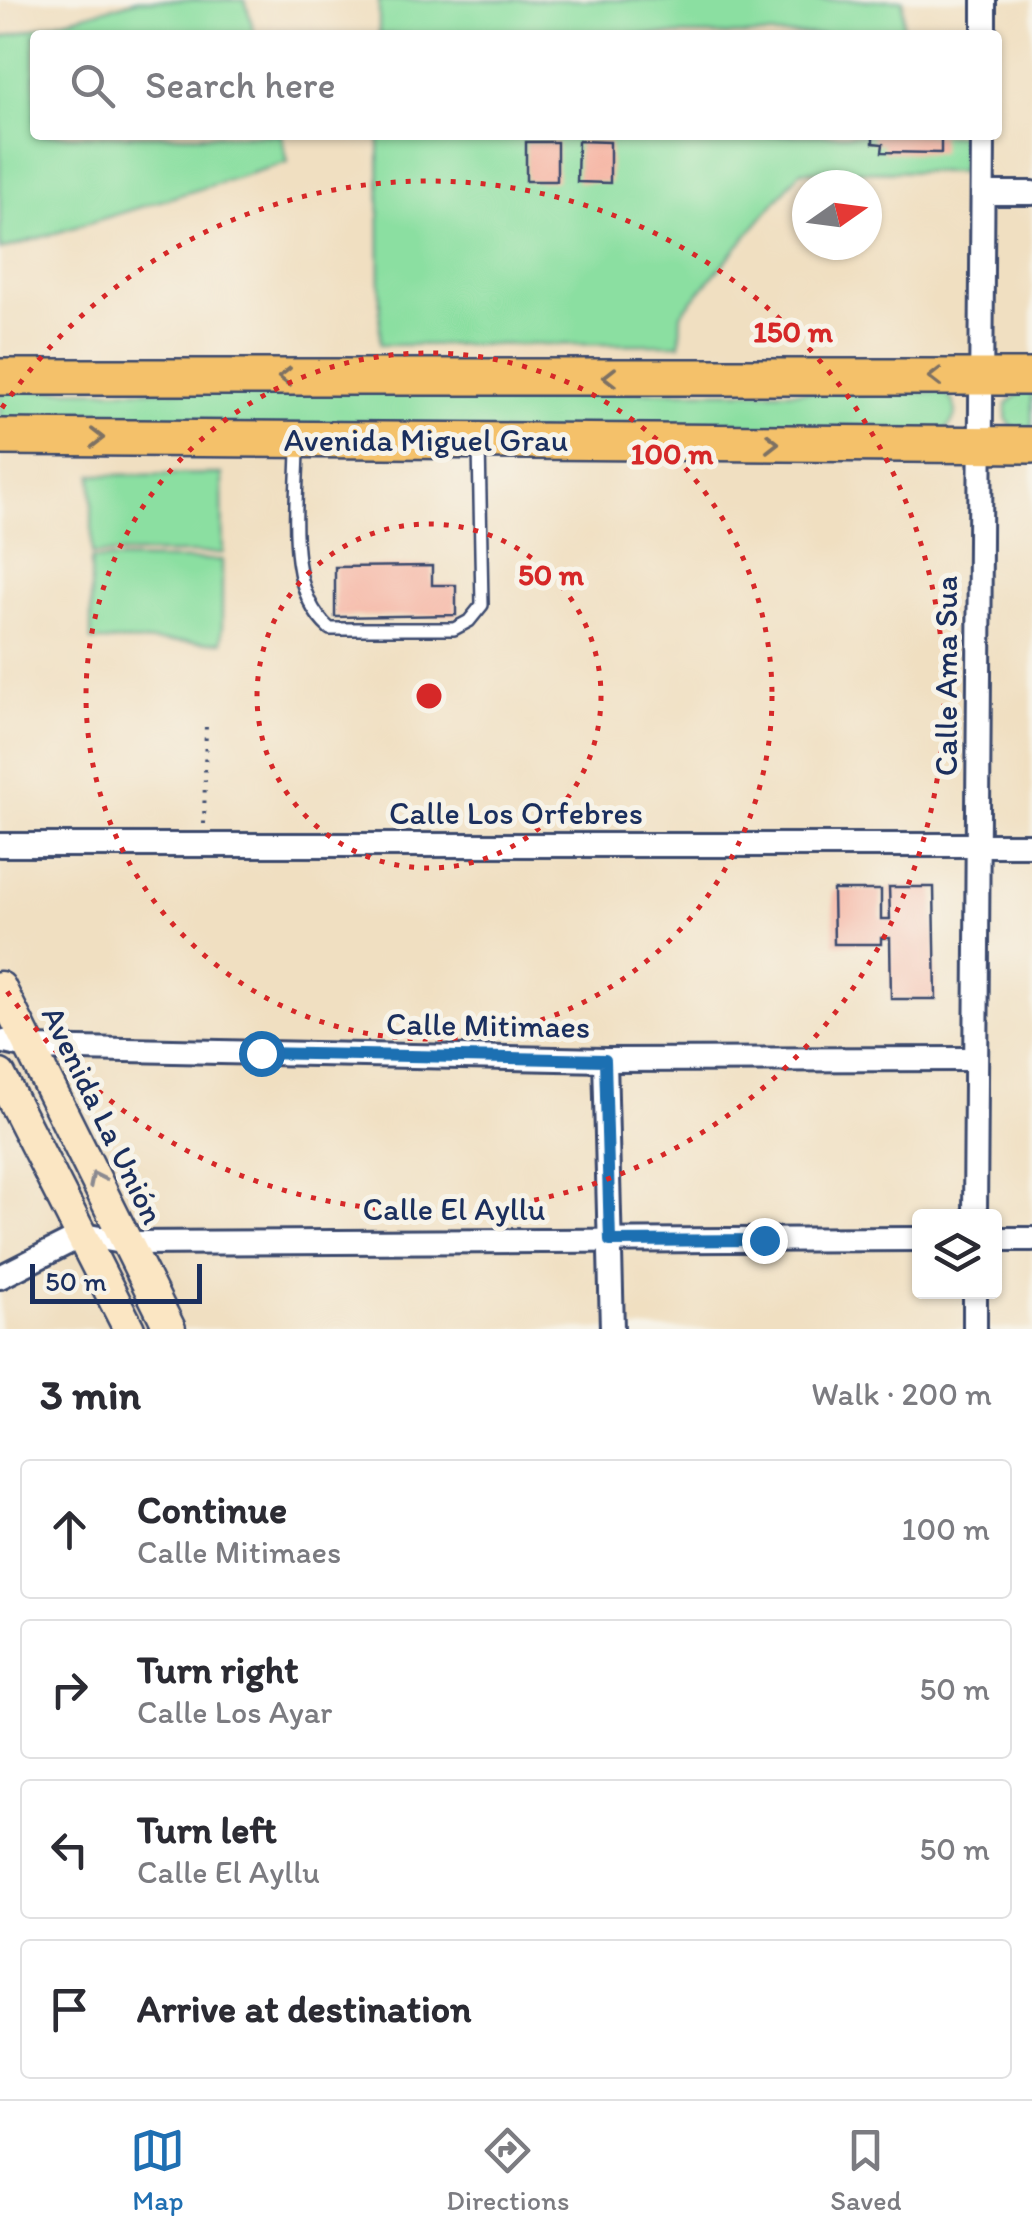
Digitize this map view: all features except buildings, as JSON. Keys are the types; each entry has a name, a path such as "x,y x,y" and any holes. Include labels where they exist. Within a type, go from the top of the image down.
{"main road":[{"name":"Avenida Miguel Grau","path":"0,378 1032,377"},
{"name":"Avenida Miguel Grau","path":"0,437 1032,444"}],"street":[{"path":"984,0 984,30"},
{"name":"Calle Ama Sua","path":"975,1209 983,140"},
{"path":"983,193 1032,192"},
{"name":"Calle Los Orfebres","path":"0,845 1032,844"},
{"name":"Avenida La Unión","path":"0,987 170,1329"},
{"name":"Calle Mitimaes","path":"0,1040 32,1048 605,1060 976,1058"},
{"path":"605,1060 612,1329"},
{"path":"0,1075 129,1329"},
{"path":"0,1277 84,1235"},
{"name":"Calle El Ayllu","path":"84,1235 128,1244 912,1239"},
{"path":"1002,1239 1032,1239"},
{"path":"975,1299 975,1329"}],"lane":[{"path":"298,439 297,563 302,588 316,617 330,629 454,629 469,621 482,605 479,441"}],"path":[{"path":"204,846 206,724"}],"green space":[{"path":"138,0 245,0 254,30 30,30 30,140 282,140 288,162 0,250 0,38"},
{"path":"379,0 903,0 903,30 379,30"},
{"path":"379,140 962,140 962,172 792,170 792,182 681,314 680,344 380,345"},
{"path":"0,390 943,392 953,402 955,412 942,433 0,431"},
{"path":"1022,391 1032,391 1032,434 1012,428 1006,418 1007,404"},
{"path":"222,474 223,553 92,554 92,475"},
{"path":"91,559 222,560 222,642 91,641"}],"route":[{"path":"261,1053 605,1060 610,1241 764,1240"}]}
